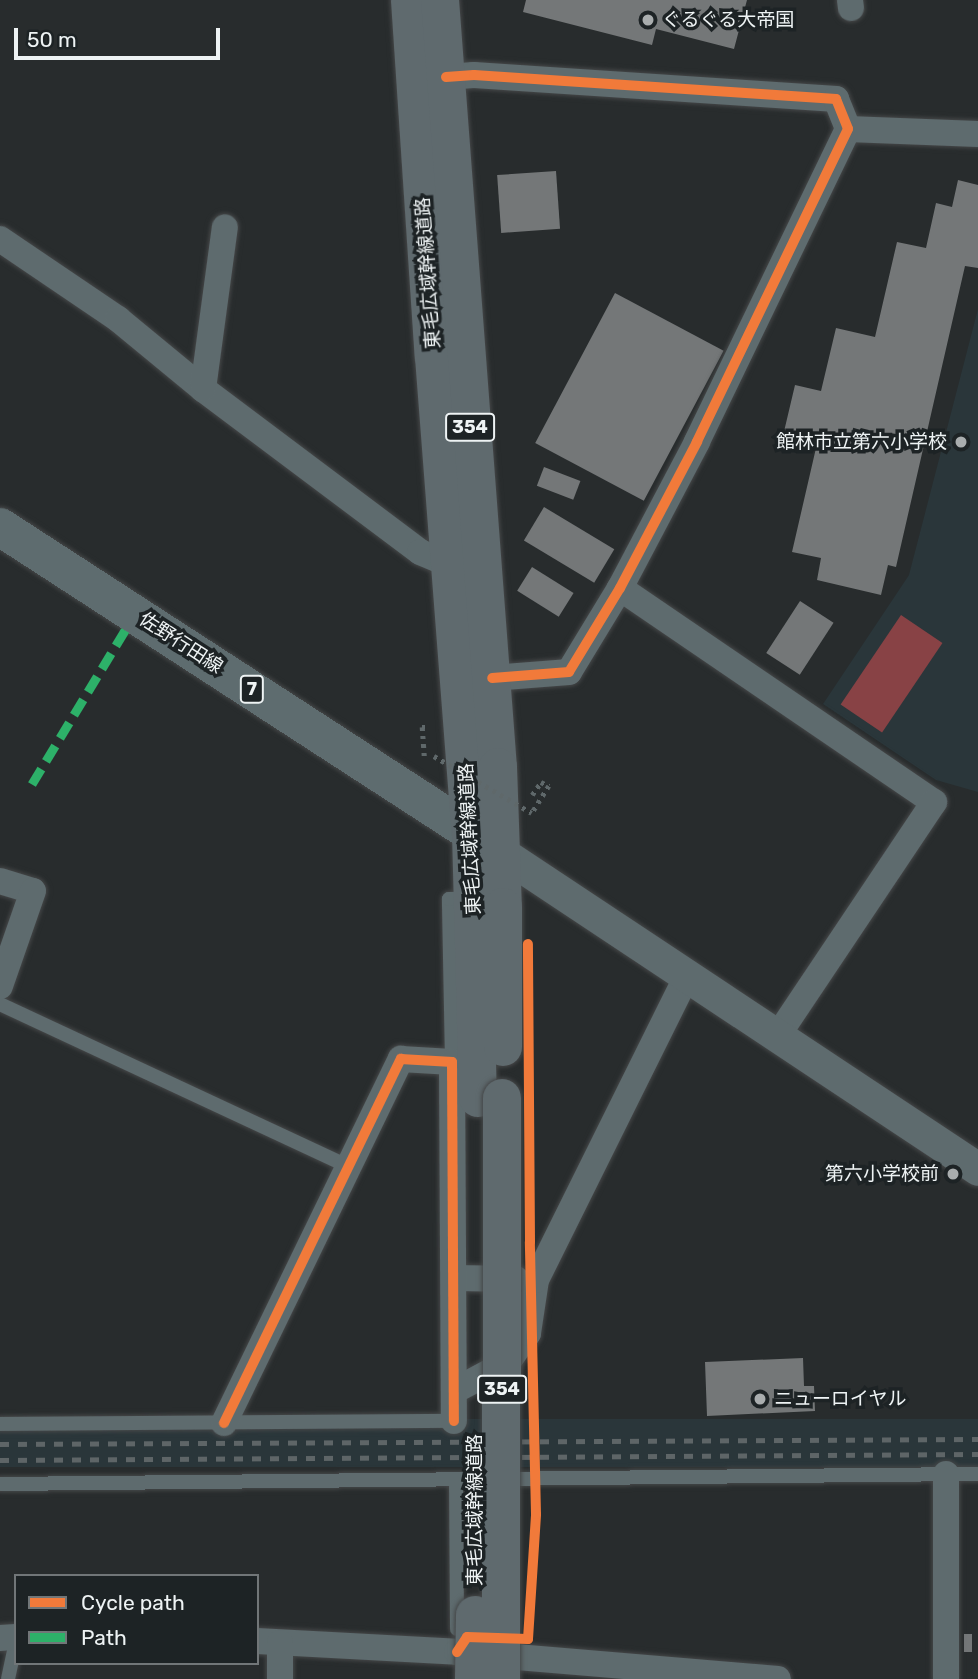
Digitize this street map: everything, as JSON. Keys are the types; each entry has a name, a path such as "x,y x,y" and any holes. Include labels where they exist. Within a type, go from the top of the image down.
{"highway":[{"name":"東毛広域幹線道路","path":"410,0 450,565 487,843 474,898 490,1098 517,1672"},
{"name":"東毛広域幹線道路","path":"440,0 492,678 487,843 490,1098 466,1665"}],"main road":[{"name":"佐野行田線","path":"0,527 487,843"}],"street":[{"path":"446,77 474,75 836,99 848,129 697,442 620,588 569,672 492,678"},
{"path":"848,129 978,134"},
{"path":"203,389 226,227"},
{"path":"0,239 118,319 203,389 420,552 450,565"},
{"path":"620,588 934,802 778,1035"},
{"path":"487,843 978,1169"},
{"path":"0,881 33,891 0,986"},
{"path":"454,1391 508,1362 528,1333 536,1280 687,976"},
{"path":"224,1423 401,1059 452,1062 454,1421"},
{"path":"454,1278 536,1280"},
{"path":"946,1474 946,1679"},
{"path":"280,1679 268,1642 517,1672 778,1679"},
{"path":"456,1679 466,1665"}],"lane":[{"path":"452,1062 449,899 474,898"},
{"path":"0,1004 349,1167"},
{"path":"0,1424 454,1421"},
{"path":"0,1484 978,1474"},
{"path":"456,1479 466,1665"},
{"path":"8,1679 14,1651"}],"path":[{"path":"431,766 445,755"},
{"path":"435,756 532,813 549,786 541,782 527,803"},
{"path":"519,803 522,818"}],"shaded area":[{"name":"館林市立第六小学校","path":"978,309 978,792 936,780 823,704 909,575"},
{"path":"901,615 942,643 882,732 841,705"},
{"path":"0,1419 978,1419 978,1467 0,1467"}],"building":[{"name":"ぐるぐる大帝国","path":"526,0 747,0 734,49 656,29 652,45 523,12"},
{"path":"556,171 560,229 501,233 497,175"},
{"path":"958,180 978,185 978,268 965,266 896,567 888,565 881,595 817,580 821,558 792,552 816,448 782,440 795,385 821,391 836,328 875,337 897,242 926,248 936,203 952,207"},
{"path":"615,293 724,351 644,501 535,443"},
{"path":"544,467 580,481 573,500 537,486"},
{"path":"544,507 614,549 594,583 524,540"},
{"path":"532,567 574,593 559,617 517,591"},
{"path":"800,601 834,623 800,675 766,653"},
{"name":"ニューロイヤル","path":"803,1358 804,1386 814,1386 815,1411 707,1416 705,1362"},
{"path":"964,1634 972,1634 972,1652 964,1652"}],"railway":[{"path":"0,1444 978,1439"},
{"path":"0,1460 978,1454"}],"marked path":[{"path":"32,784 126,629"}],"cycle path":[{"path":"446,77 474,75 836,99 848,129 697,442 620,588 569,672 492,678"},
{"path":"457,1652 467,1637 528,1639 536,1514 530,1242 528,944"},
{"path":"224,1423 401,1059 452,1062 454,1421"}],"place":[{"name":"ぐるぐる大帝国","path":"648,20"},
{"name":"館林市立第六小学校","path":"961,442"},
{"name":"第六小学校前","path":"953,1174"},
{"name":"ニューロイヤル","path":"760,1399"}]}
